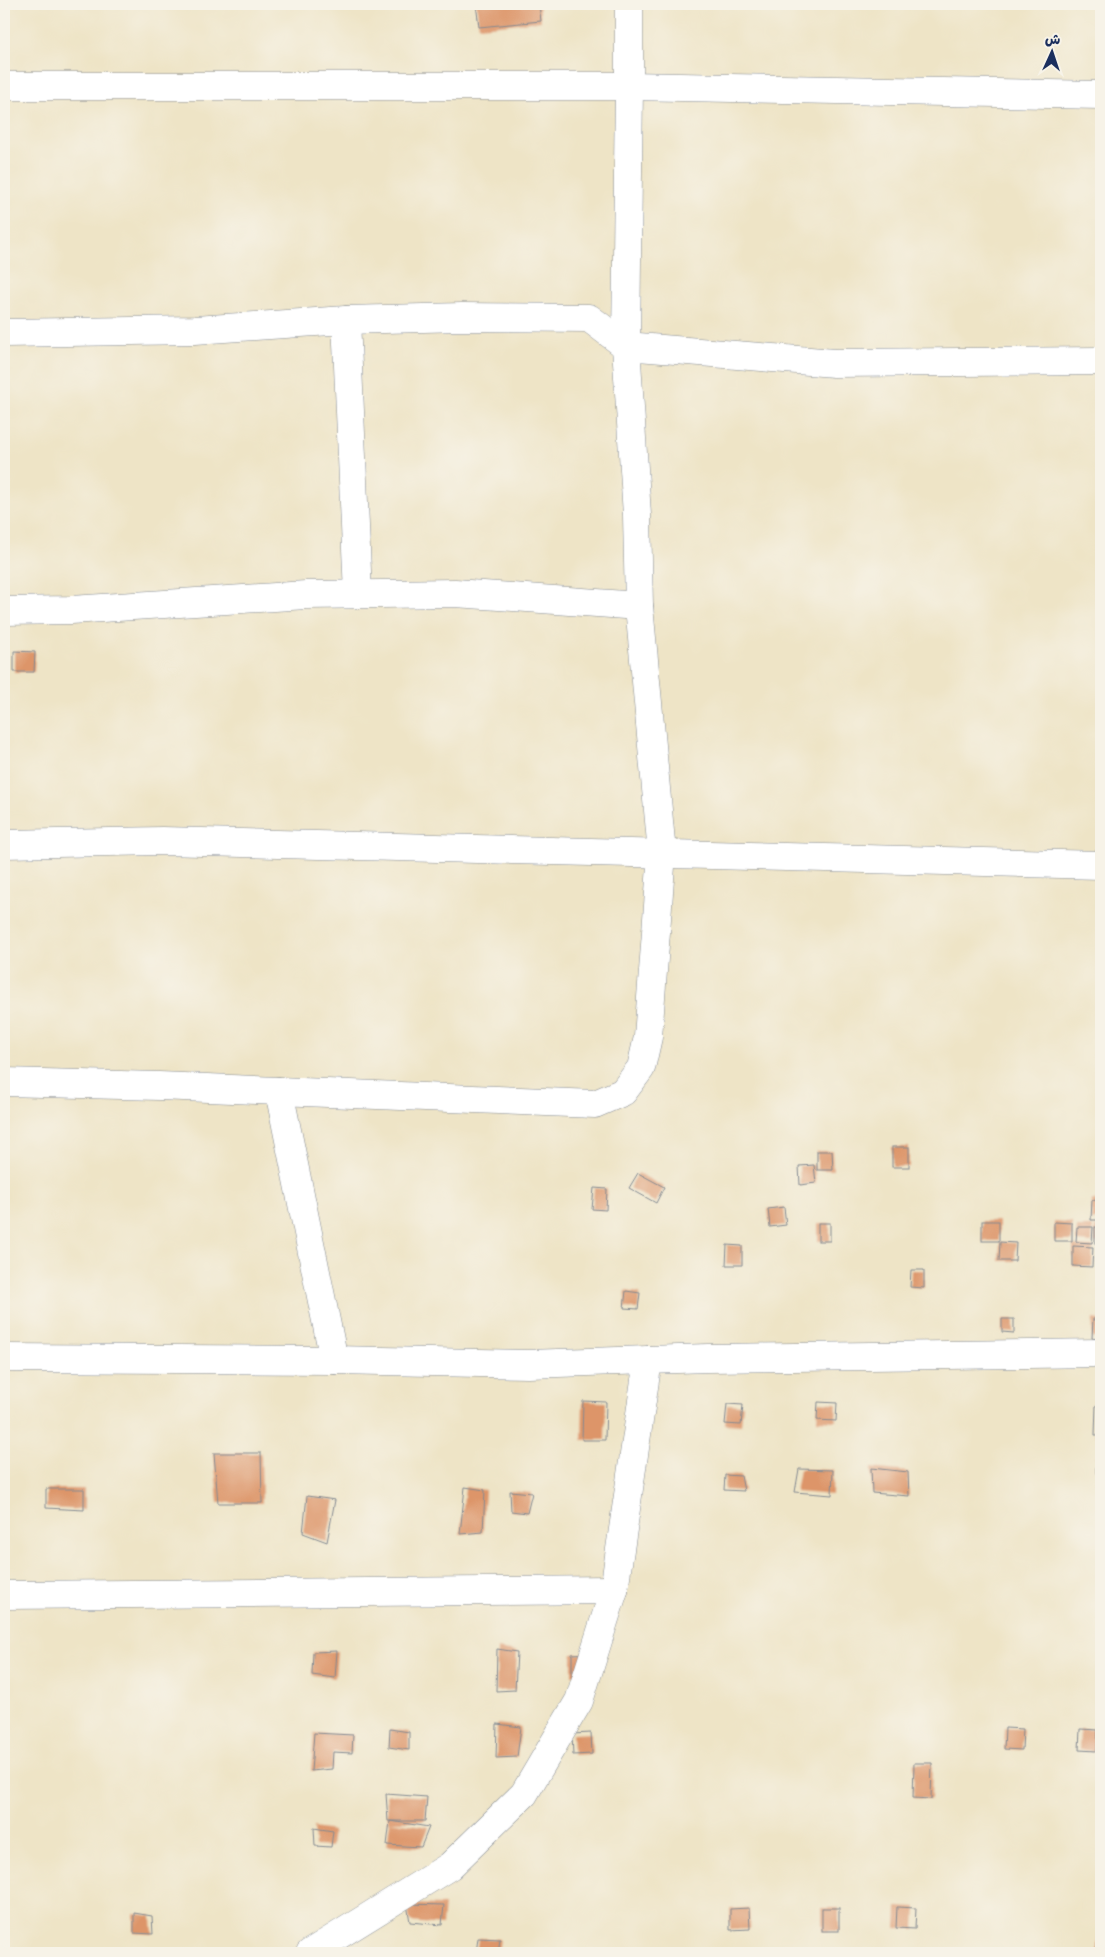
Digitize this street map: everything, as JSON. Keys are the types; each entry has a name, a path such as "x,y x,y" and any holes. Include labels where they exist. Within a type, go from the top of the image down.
{"street":[{"path":"4,1082 596,1104 623,1092 641,1068 648,1038 662,853 639,606 637,514 626,346 629,4"},
{"path":"4,86 629,86 1101,95"},
{"path":"4,334 195,330 346,320 462,317 589,318 626,346 834,363 1101,361"},
{"path":"346,320 358,594"},
{"path":"4,611 71,610 306,595 455,593 639,606"},
{"path":"4,844 162,841 1101,865"},
{"path":"279,1091 334,1360"},
{"path":"4,1358 334,1360 528,1364 648,1360 1101,1353"},
{"path":"310,1953 450,1866 524,1794 579,1701 614,1590 648,1360"},
{"path":"4,1595 614,1590"}],"building":[{"path":"476,4 539,4 541,21 479,27"},
{"path":"14,651 35,652 34,672 14,672"},
{"path":"892,1147 909,1147 909,1167 892,1167"},
{"path":"817,1151 832,1151 833,1170 817,1170"},
{"path":"814,1165 816,1183 800,1185 799,1166"},
{"path":"638,1173 664,1187 656,1203 629,1188"},
{"path":"594,1188 607,1189 606,1210 592,1209"},
{"path":"1092,1200 1101,1201 1101,1220 1091,1220"},
{"path":"784,1207 786,1225 770,1227 768,1209"},
{"path":"982,1221 999,1221 999,1241 982,1241"},
{"path":"1054,1222 1072,1223 1072,1241 1054,1241"},
{"path":"818,1223 830,1223 830,1241 818,1241"},
{"path":"1077,1227 1093,1227 1092,1243 1076,1242"},
{"path":"1095,1227 1101,1227 1101,1243 1095,1243"},
{"path":"1000,1242 1016,1243 1015,1261 999,1261"},
{"path":"727,1245 742,1246 742,1265 726,1265"},
{"path":"1073,1246 1093,1247 1092,1267 1073,1266"},
{"path":"911,1270 924,1270 924,1288 910,1287"},
{"path":"626,1291 640,1293 638,1309 624,1308"},
{"path":"1002,1319 1014,1319 1014,1333 1002,1332"},
{"path":"1093,1319 1101,1320 1101,1339 1092,1338"},
{"path":"583,1401 606,1402 605,1440 582,1440"},
{"path":"818,1402 837,1403 836,1421 817,1420"},
{"path":"727,1404 743,1405 741,1425 725,1424"},
{"path":"1096,1405 1101,1406 1101,1435 1095,1435"},
{"path":"214,1453 261,1453 262,1503 218,1503"},
{"path":"1096,1456 1101,1456 1101,1473 1096,1473"},
{"path":"871,1468 908,1472 909,1496 872,1493"},
{"path":"799,1469 833,1470 832,1495 795,1492"},
{"path":"725,1475 741,1476 744,1491 724,1490"},
{"path":"1098,1477 1101,1477 1101,1495 1097,1494"},
{"path":"465,1487 485,1490 483,1532 460,1534"},
{"path":"46,1489 84,1489 84,1510 46,1508"},
{"path":"510,1491 532,1493 527,1513 511,1511"},
{"path":"307,1496 335,1500 327,1542 303,1533"},
{"path":"497,1649 517,1652 515,1690 496,1691"},
{"path":"337,1651 335,1678 312,1675 313,1652"},
{"path":"591,1653 591,1674 572,1675 572,1654"},
{"path":"497,1724 521,1727 517,1757 496,1758"},
{"path":"1005,1728 1023,1729 1022,1750 1004,1749"},
{"path":"390,1729 409,1732 409,1750 389,1747"},
{"path":"1080,1729 1098,1730 1097,1751 1079,1750"},
{"path":"314,1733 353,1735 352,1753 333,1752 332,1769 311,1771"},
{"path":"591,1733 592,1754 573,1755 572,1734"},
{"path":"914,1763 932,1763 931,1799 913,1798"},
{"path":"386,1794 427,1797 425,1821 388,1821"},
{"path":"390,1821 429,1827 421,1847 387,1845"},
{"path":"314,1828 333,1831 331,1847 315,1846"},
{"path":"407,1904 444,1905 442,1925 410,1922"},
{"path":"897,1907 916,1908 915,1929 896,1928"},
{"path":"749,1908 750,1929 730,1930 730,1909"},
{"path":"822,1908 839,1908 839,1931 822,1931"},
{"path":"134,1913 152,1916 153,1934 134,1933"},
{"path":"1098,1931 1101,1932 1101,1953 1097,1953"},
{"path":"478,1938 500,1939 498,1953 476,1953"}]}
